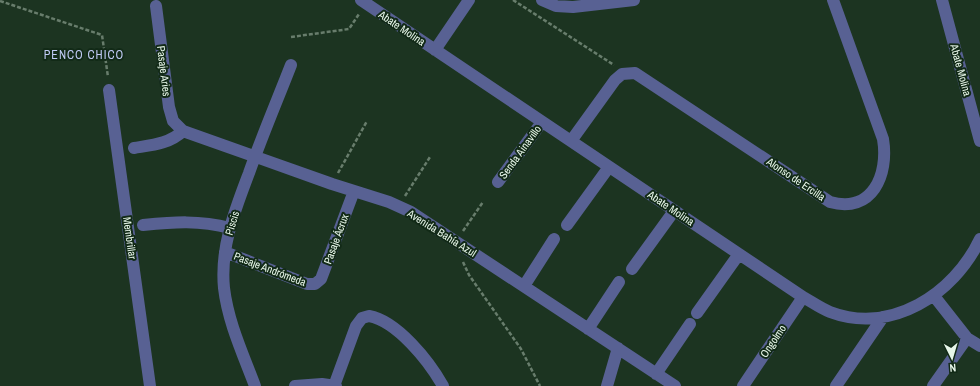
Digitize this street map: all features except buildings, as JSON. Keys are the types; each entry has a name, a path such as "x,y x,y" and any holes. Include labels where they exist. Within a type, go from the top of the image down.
{"street":[{"path":"435,50 469,0"},
{"path":"542,0 556,6 565,7 583,7 634,0"},
{"name":"Alonso de Ercilla","path":"626,73 639,75 830,202 838,204 855,203 868,196 877,185 883,170 885,150 883,139 833,0"},
{"name":"Abate Molina","path":"942,0 980,141"},
{"name":"Abate Molina","path":"363,2 803,297 830,312 858,318 883,317 909,309 934,296 953,280 969,259 980,239"},
{"name":"Pasaje Aries","path":"156,6 169,107 174,121 183,131"},
{"name":"Piscis","path":"255,386 232,324 227,304 224,287 225,252 230,228 254,157 291,65"},
{"path":"571,141 615,80 622,74 626,73"},
{"name":"Membrillar","path":"109,90 150,386"},
{"name":"Senda Ainavillo","path":"498,182 542,122"},
{"path":"134,148 166,142 176,137 183,131"},
{"name":"Avenida Bahía Azul","path":"183,131 254,157 399,206 411,212 675,386"},
{"path":"567,225 609,167"},
{"name":"Pasaje Ácrux","path":"316,284 321,279 354,191"},
{"path":"632,269 674,211"},
{"path":"143,225 193,222 230,228"},
{"path":"524,286 554,239"},
{"name":"Pasaje Andrómeda","path":"225,252 307,284 316,284"},
{"path":"697,313 739,254"},
{"path":"588,329 619,282"},
{"path":"934,296 967,338 980,346"},
{"name":"Ongolmo","path":"743,386 803,297"},
{"path":"295,386 310,384 335,386 356,326 362,318 368,316 396,330 407,340 432,368 443,386"},
{"path":"836,386 883,317"},
{"path":"656,374 690,324"},
{"path":"933,386 967,338"},
{"path":"607,386 618,348"}],"path":[{"path":"513,0 626,73"},
{"path":"0,1 102,35 109,90"},
{"path":"291,37 349,29 363,2"},
{"path":"332,184 367,121"},
{"path":"399,206 430,157"},
{"path":"483,202 456,241 464,266 521,349 540,386"}],"district":[{"name":"PENCO CHICO","path":"84,55"}]}
